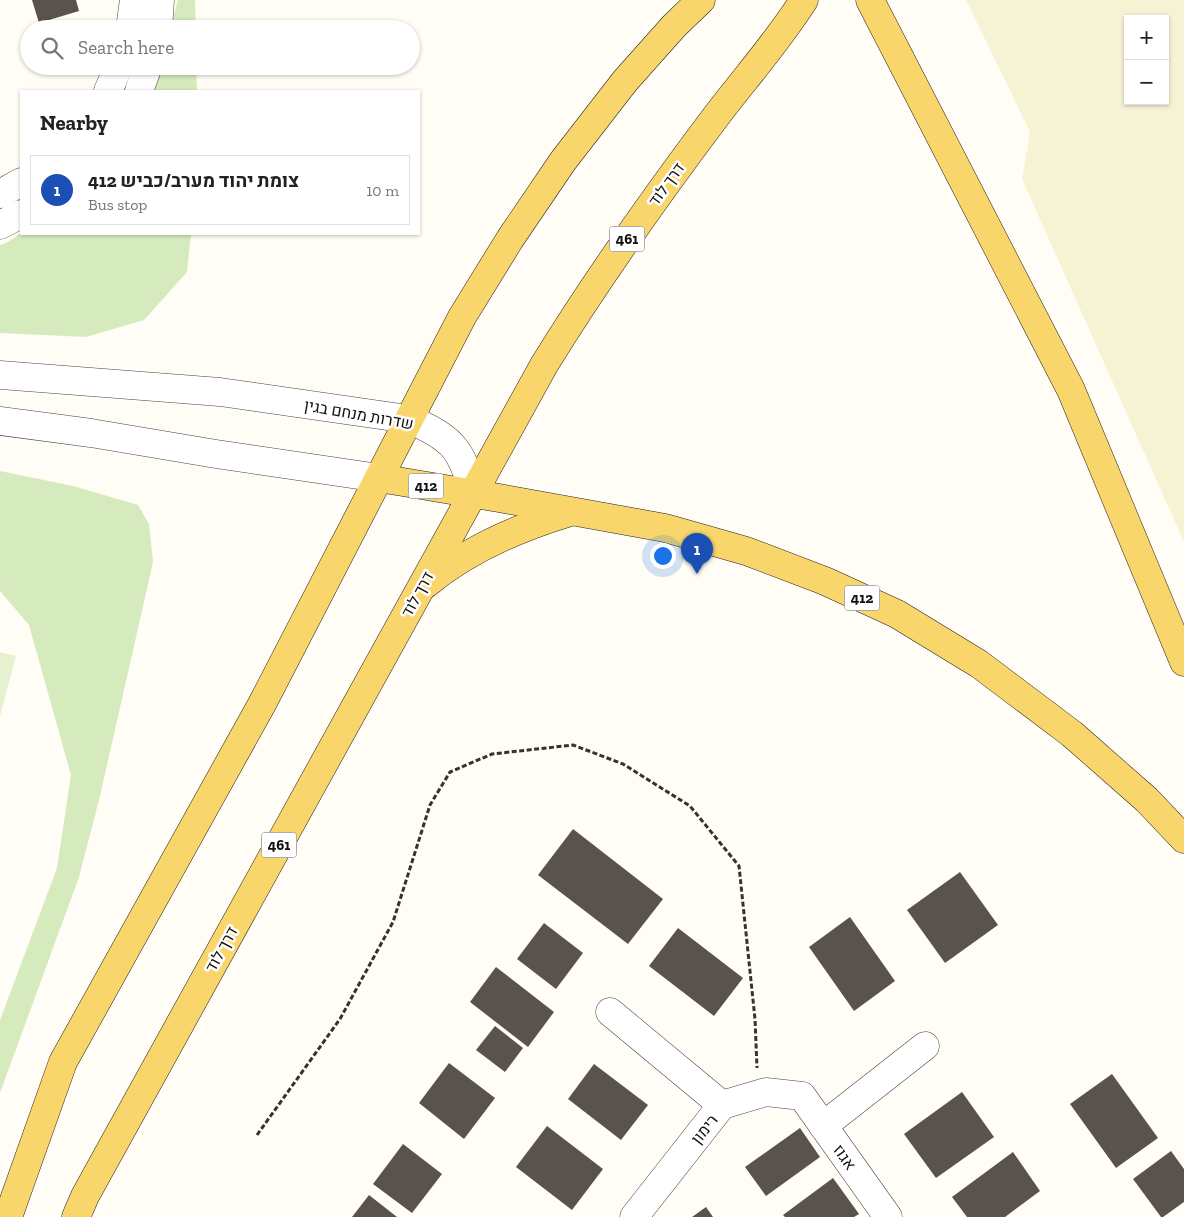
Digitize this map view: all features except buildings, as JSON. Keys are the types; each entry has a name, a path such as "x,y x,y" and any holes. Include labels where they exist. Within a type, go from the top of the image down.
{"main road":[{"path":"8,1217 63,1062 262,704 462,317 563,161 626,80 674,13 701,0"},
{"name":"דרך לוד","path":"76,1217 85,1196 534,382 576,313 650,206 788,26 804,0"},
{"path":"870,0 1070,390 1184,662"},
{"name":"412","path":"380,478 665,528 746,552 826,581 897,614 979,664 1072,734 1147,800 1184,839"},
{"path":"420,590 443,571 483,547 534,524 573,511"}],"street":[{"path":"131,20 134,0"},
{"path":"159,20 160,0"},
{"path":"108,90 115,75"},
{"path":"139,90 145,75"},
{"path":"0,194 20,183"},
{"path":"0,225 20,215"},
{"name":"שדרות מנחם בגין","path":"0,375 220,392 408,419 434,430 453,445 467,469 473,493"},
{"path":"0,421 91,433 216,454 380,478"},
{"path":"610,1012 722,1105"},
{"path":"824,1126 925,1046"},
{"name":"רימון","path":"634,1217 722,1105 766,1092 802,1096"},
{"name":"אגוז","path":"802,1096 888,1217"}],"path":[{"path":"257,1135 340,1019 393,922 430,805 450,772 492,754 573,745 623,764 690,806 740,866 755,1019 759,1094"}],"shaded area":[{"path":"966,0 1184,0 1184,542 1022,179 1030,132"}],"green space":[{"path":"178,0 195,0 196,20 172,20"},
{"path":"155,75 196,75 197,90 150,90"},
{"path":"20,234 191,235 187,272 144,320 86,337 0,333 0,245"},
{"path":"0,471 73,486 138,505 149,524 153,562 100,796 79,877 0,1093 0,1020 57,868 71,775 29,625 0,591"},
{"path":"0,652 16,656 0,716"}],"place":[{"name":"צומת יהוד מערב/כביש 412","path":"697,574"}]}
